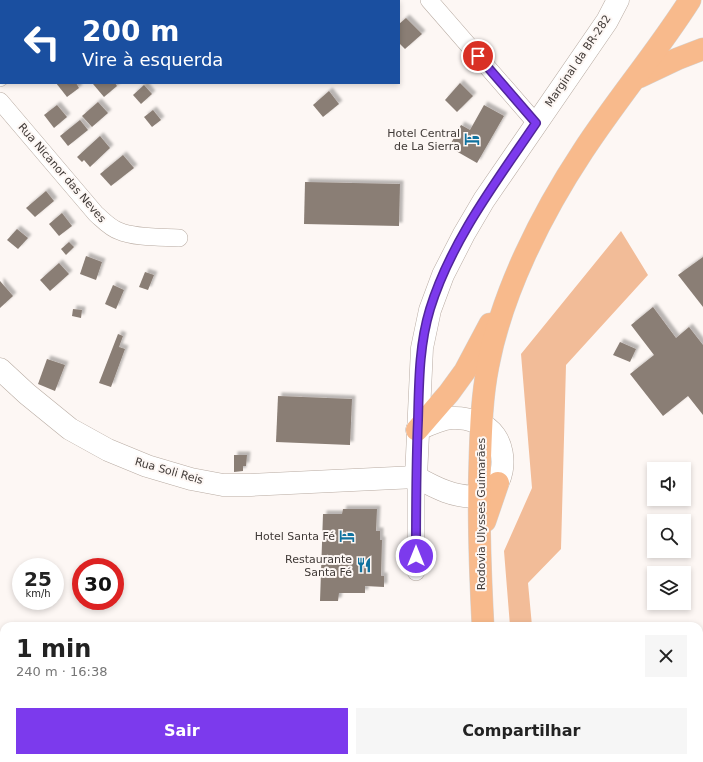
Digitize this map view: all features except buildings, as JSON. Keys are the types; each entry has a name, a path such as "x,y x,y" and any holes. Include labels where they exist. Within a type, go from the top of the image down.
{"highway":[{"name":"Rodovia Ulysses Guimarães","path":"483,622 479,496 481,424 488,365 500,320 519,268 538,228 575,164 608,114 652,55 690,0"},
{"name":"Rodovia Ulysses Guimarães","path":"634,79 703,49"},
{"path":"418,430 465,371 519,268"},
{"path":"480,536 498,483"}],"street":[{"path":"430,0 536,123"},
{"name":"Marginal da BR-282","path":"416,572 416,477 422,348 430,310 443,275 464,234 484,200 607,21 618,0"},
{"name":"Rua Nicanor das Neves","path":"0,101 96,214 107,224 118,231 130,235 179,238"},
{"name":"Rua Soli Reis","path":"0,369 27,394 70,429 108,450 147,466 191,479 223,485 251,485 416,477"},
{"path":"416,477 436,488 460,496 479,496 487,493 498,483 503,468 501,449 495,436 481,424 465,419 452,418 436,422 418,430"}],"shaded area":[{"path":"621,231 648,275 566,365 561,549 528,583 532,622 510,622 504,551 532,488 521,354"}],"place":[{"name":"Hotel Central de La Sierra","path":"472,139"},
{"name":"Hotel Santa Fé","path":"347,536"},
{"name":"Restaurante Santa Fé","path":"364,565"}],"route":[{"path":"416,556 416,477 419,386 422,348 430,310 443,275 464,234 484,200 536,123 478,56"}]}
